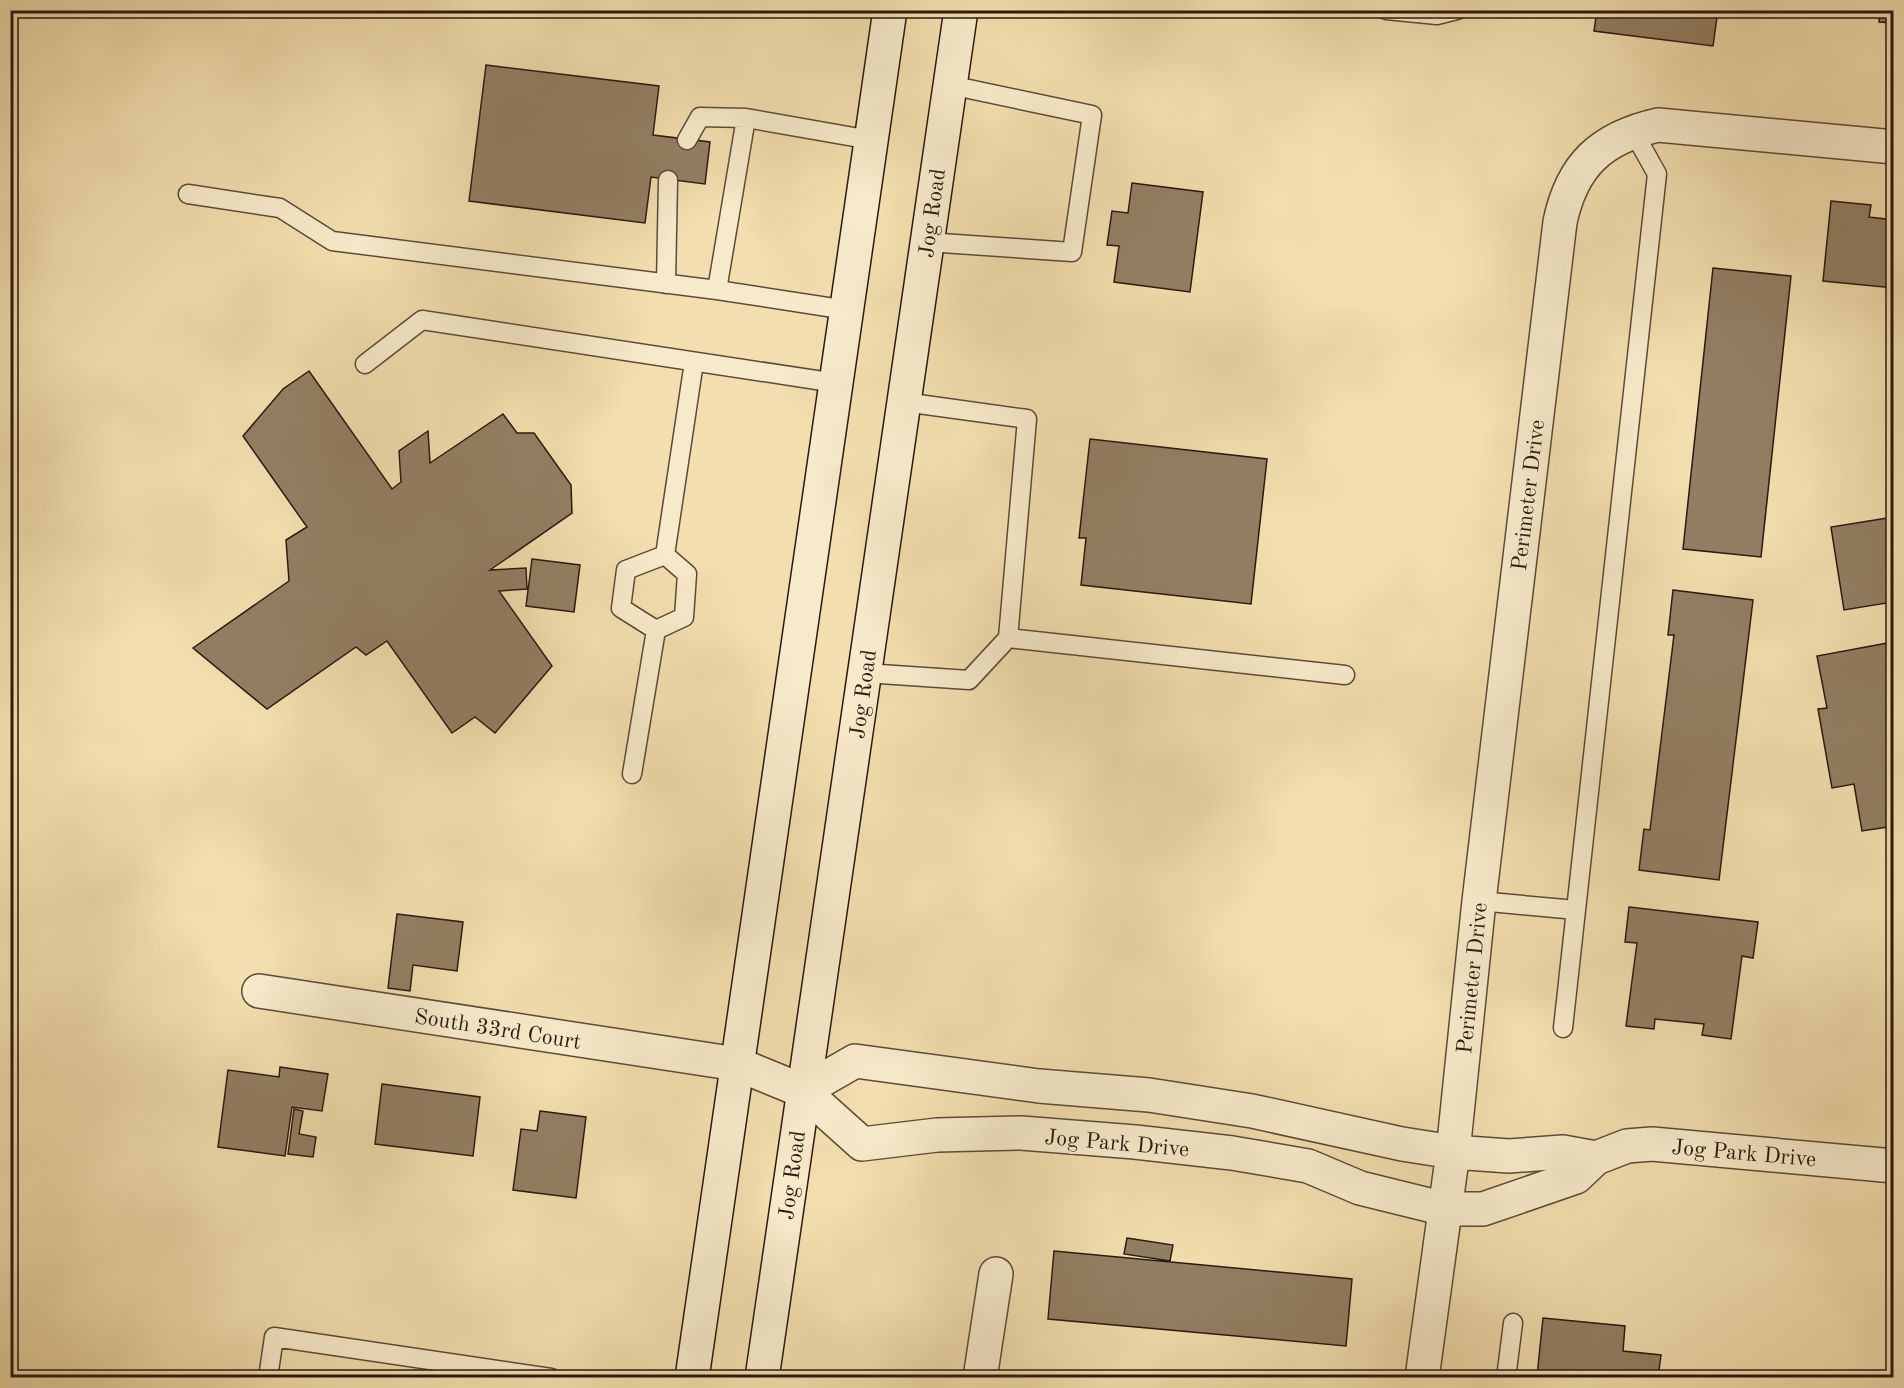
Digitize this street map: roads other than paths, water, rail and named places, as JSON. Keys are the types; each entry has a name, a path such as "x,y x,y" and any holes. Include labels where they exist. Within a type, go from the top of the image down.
{"street":[{"path":"692,1377 890,10"},
{"name":"Jog Road","path":"762,1377 961,10"},
{"name":"Perimeter Drive","path":"1453,1152 1479,902 1560,222 1568,192 1575,177 1591,157 1611,142 1633,131 1658,125 1893,147"},
{"name":"South 33rd Court","path":"259,991 737,1064"},
{"name":"Jog Park Drive","path":"802,1091 855,1061 1038,1086 1172,1098 1252,1111 1402,1144 1453,1152 1509,1156 1563,1152 1596,1158"},
{"name":"Jog Park Drive","path":"737,1064 802,1091 862,1144 937,1136 1021,1132 1135,1142 1232,1153 1308,1166 1360,1188 1445,1209 1484,1209 1576,1177 1596,1158 1627,1146 1652,1144 1893,1166"},
{"path":"1422,1377 1453,1152"},
{"path":"980,1377 996,1274"}],"lane":[{"path":"1386,10 1437,15 1457,10"},
{"path":"927,242 1072,252 1091,126 1092,115 950,85"},
{"path":"687,140 700,117 746,118 871,140"},
{"path":"717,290 746,118"},
{"path":"1563,1028 1657,174 1633,131"},
{"path":"666,284 668,180"},
{"path":"188,194 280,208 332,241 717,290 847,310"},
{"path":"365,364 422,320 836,383"},
{"path":"665,555 694,362"},
{"path":"865,673 969,680 1008,638 1027,419 904,402"},
{"path":"656,630 621,608 626,570 665,555"},
{"path":"656,630 684,617 687,574 665,555"},
{"path":"632,774 656,630"},
{"path":"1008,638 1345,675"},
{"path":"1479,902 1575,910"},
{"path":"1506,1377 1513,1323"},
{"path":"268,1377 274,1337 551,1377"}]}
